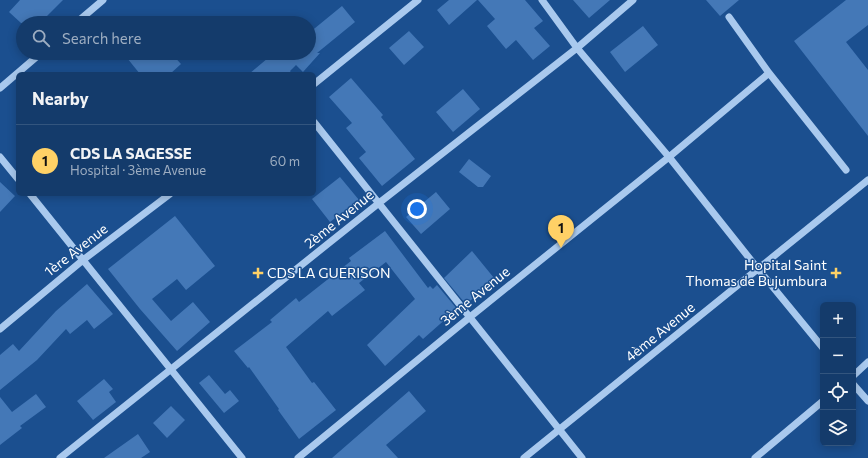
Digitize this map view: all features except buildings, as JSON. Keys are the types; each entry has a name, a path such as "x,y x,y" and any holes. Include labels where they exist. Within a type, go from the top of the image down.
{"street":[{"path":"84,16 103,0"},
{"path":"316,82 418,0"},
{"path":"542,0 577,48 669,157 820,344"},
{"name":"2ème Avenue","path":"60,458 379,203 577,48 633,0"},
{"path":"729,17 769,73 846,170"},
{"path":"19,72 33,60"},
{"name":"3ème Avenue","path":"298,458 669,157 769,73"},
{"path":"0,88 16,74"},
{"path":"316,124 558,430 582,458"},
{"path":"0,157 16,177"},
{"name":"4ème Avenue","path":"524,458 868,180"},
{"path":"32,196 242,458"},
{"name":"1ère Avenue","path":"0,329 83,260 167,196"},
{"path":"855,374 868,362"},
{"path":"856,387 868,401"},
{"path":"755,458 820,404"}],"place":[{"name":"CDS LA SAGESSE","path":"561,248"},
{"name":"CDS LA GUERISON","path":"258,273"},
{"name":"Hopital Saint Thomas de Bujumbura","path":"836,273"}]}
